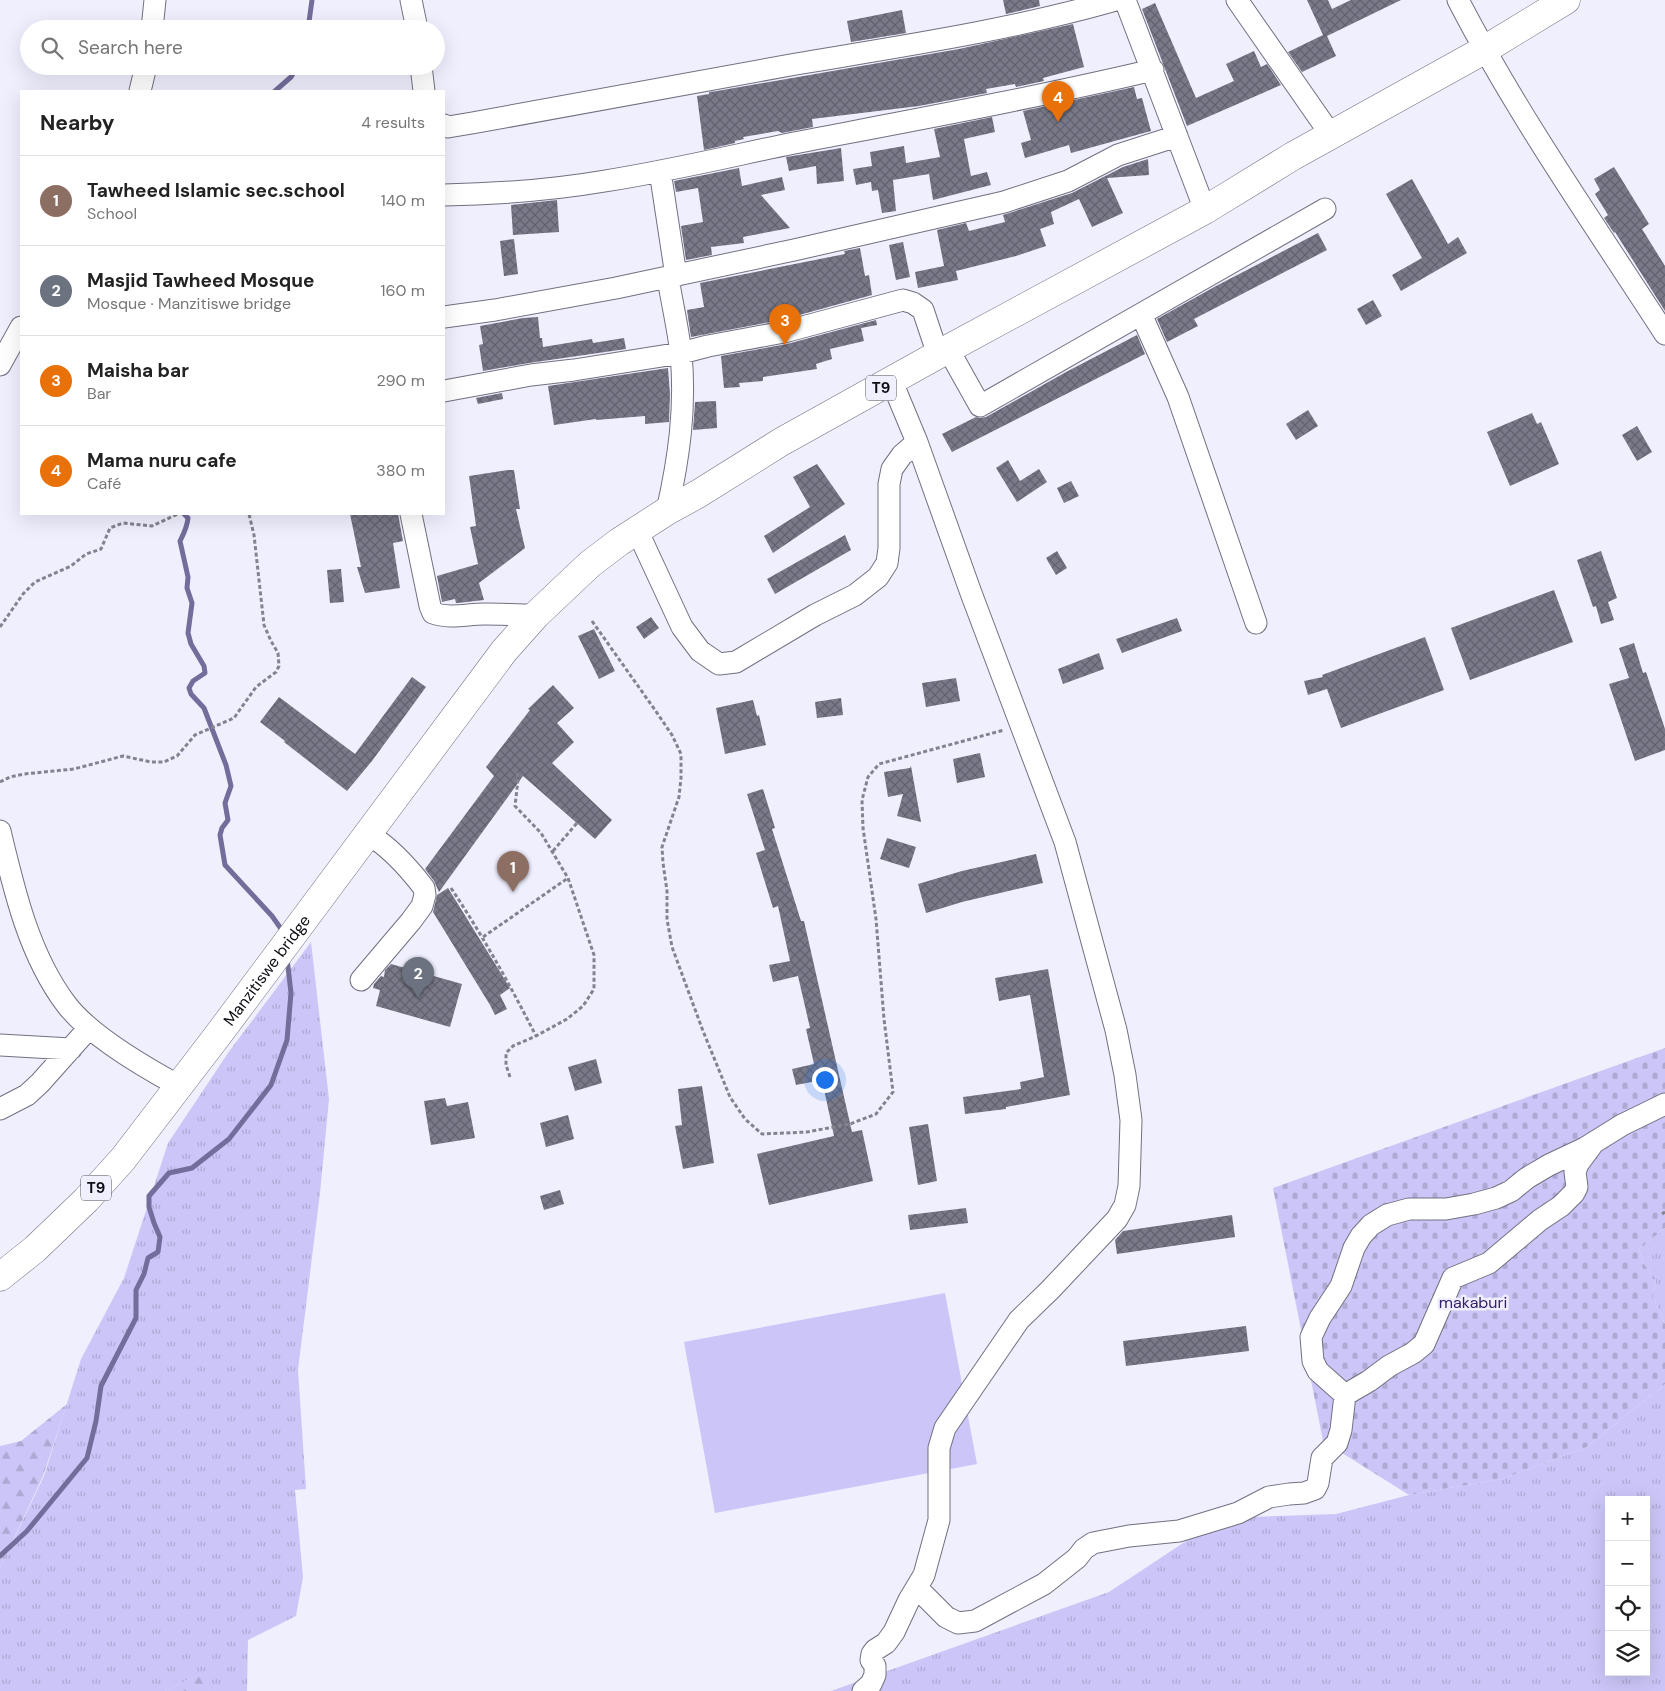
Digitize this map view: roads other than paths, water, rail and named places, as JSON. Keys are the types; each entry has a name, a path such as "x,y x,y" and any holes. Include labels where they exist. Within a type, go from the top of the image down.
{"highway":[{"name":"T9","path":"368,834 504,651 536,615 590,564 637,530 781,442 1205,210 1293,156 1484,50 1566,0"},
{"name":"Manzitiswe bridge","path":"179,1086 368,834"},
{"name":"T9","path":"0,1277 35,1248 86,1200 123,1159 179,1086"}],"street":[{"path":"153,20 154,0"},
{"path":"411,0 415,20"},
{"path":"445,126 472,124 788,66 937,41 1116,0"},
{"path":"1125,0 1205,210"},
{"path":"1237,0 1331,135"},
{"path":"1458,0 1484,50 1665,334"},
{"path":"445,195 477,194 604,182 990,106 1152,70"},
{"path":"140,90 144,75"},
{"path":"422,75 424,90"},
{"path":"445,317 524,305 672,277 1004,202 1068,181 1118,155 1177,136"},
{"path":"660,171 681,353 683,387 678,462 667,511"},
{"path":"445,390 681,353 784,332 904,300 913,303 923,310 943,352 980,406 1325,209"},
{"path":"1140,314 1178,397 1256,623"},
{"path":"0,365 20,329"},
{"path":"863,1691 871,1684 875,1675 875,1666 871,1660 874,1650 886,1643 924,1575 939,1520 939,1448 945,1428 1018,1320 1050,1290 1117,1219 1125,1205 1129,1186 1130,1120 1125,1075 1116,1030 1065,842 1020,725 917,442 892,382"},
{"path":"637,530 682,627 700,651 719,664 736,662 815,615 855,595 878,577 887,562 889,548 889,484 892,469 902,455 917,442"},
{"path":"411,515 433,613 440,616 484,614 536,615"},
{"path":"0,831 19,902 38,958 66,1005 89,1028 146,1068 179,1086"},
{"path":"361,980 411,921 422,906 425,895 424,888 395,854 368,834"},
{"path":"0,1109 27,1095 89,1028"},
{"path":"0,1045 71,1049"},
{"path":"917,1588 946,1617 958,1623 975,1621 1044,1584 1093,1543 1129,1536 1179,1531 1238,1513 1270,1497 1304,1493 1315,1489 1318,1483 1322,1458 1337,1443 1341,1430 1345,1395 1342,1390 1318,1371 1313,1361 1311,1337 1320,1318 1341,1286 1360,1236 1371,1225 1387,1215 1409,1210 1455,1207 1496,1198 1511,1191 1527,1178 1549,1165 1665,1104"},
{"path":"1345,1395 1369,1381 1389,1366 1413,1353 1424,1344 1453,1278 1489,1263 1540,1220 1561,1206 1574,1193 1577,1188 1575,1172 1578,1164 1595,1142"}],"waterway":[{"path":"309,20 312,0"},
{"path":"276,90 292,75"},
{"path":"185,515 188,518 188,522 180,541 188,577 187,588 192,603 188,633 191,644 204,666 205,673 193,681 189,688 191,694 204,708 226,765 231,786 225,803 228,820 222,828 220,835 225,865 272,916 284,933"},
{"path":"0,1556 27,1531 87,1458 96,1421 101,1386 136,1318 136,1290 144,1274 148,1258 158,1252 160,1237 149,1207 149,1196 169,1173 192,1168 229,1139 271,1085 287,1040 291,993 287,958"}],"place":[{"name":"Mama nuru cafe","path":"1058,122"},
{"name":"Maisha bar","path":"785,345"},
{"name":"Tawheed Islamic sec.school","path":"513,892"},
{"name":"Masjid Tawheed Mosque","path":"418,998"}],"park label":[{"name":"makaburi","path":"1473,1302"}]}
